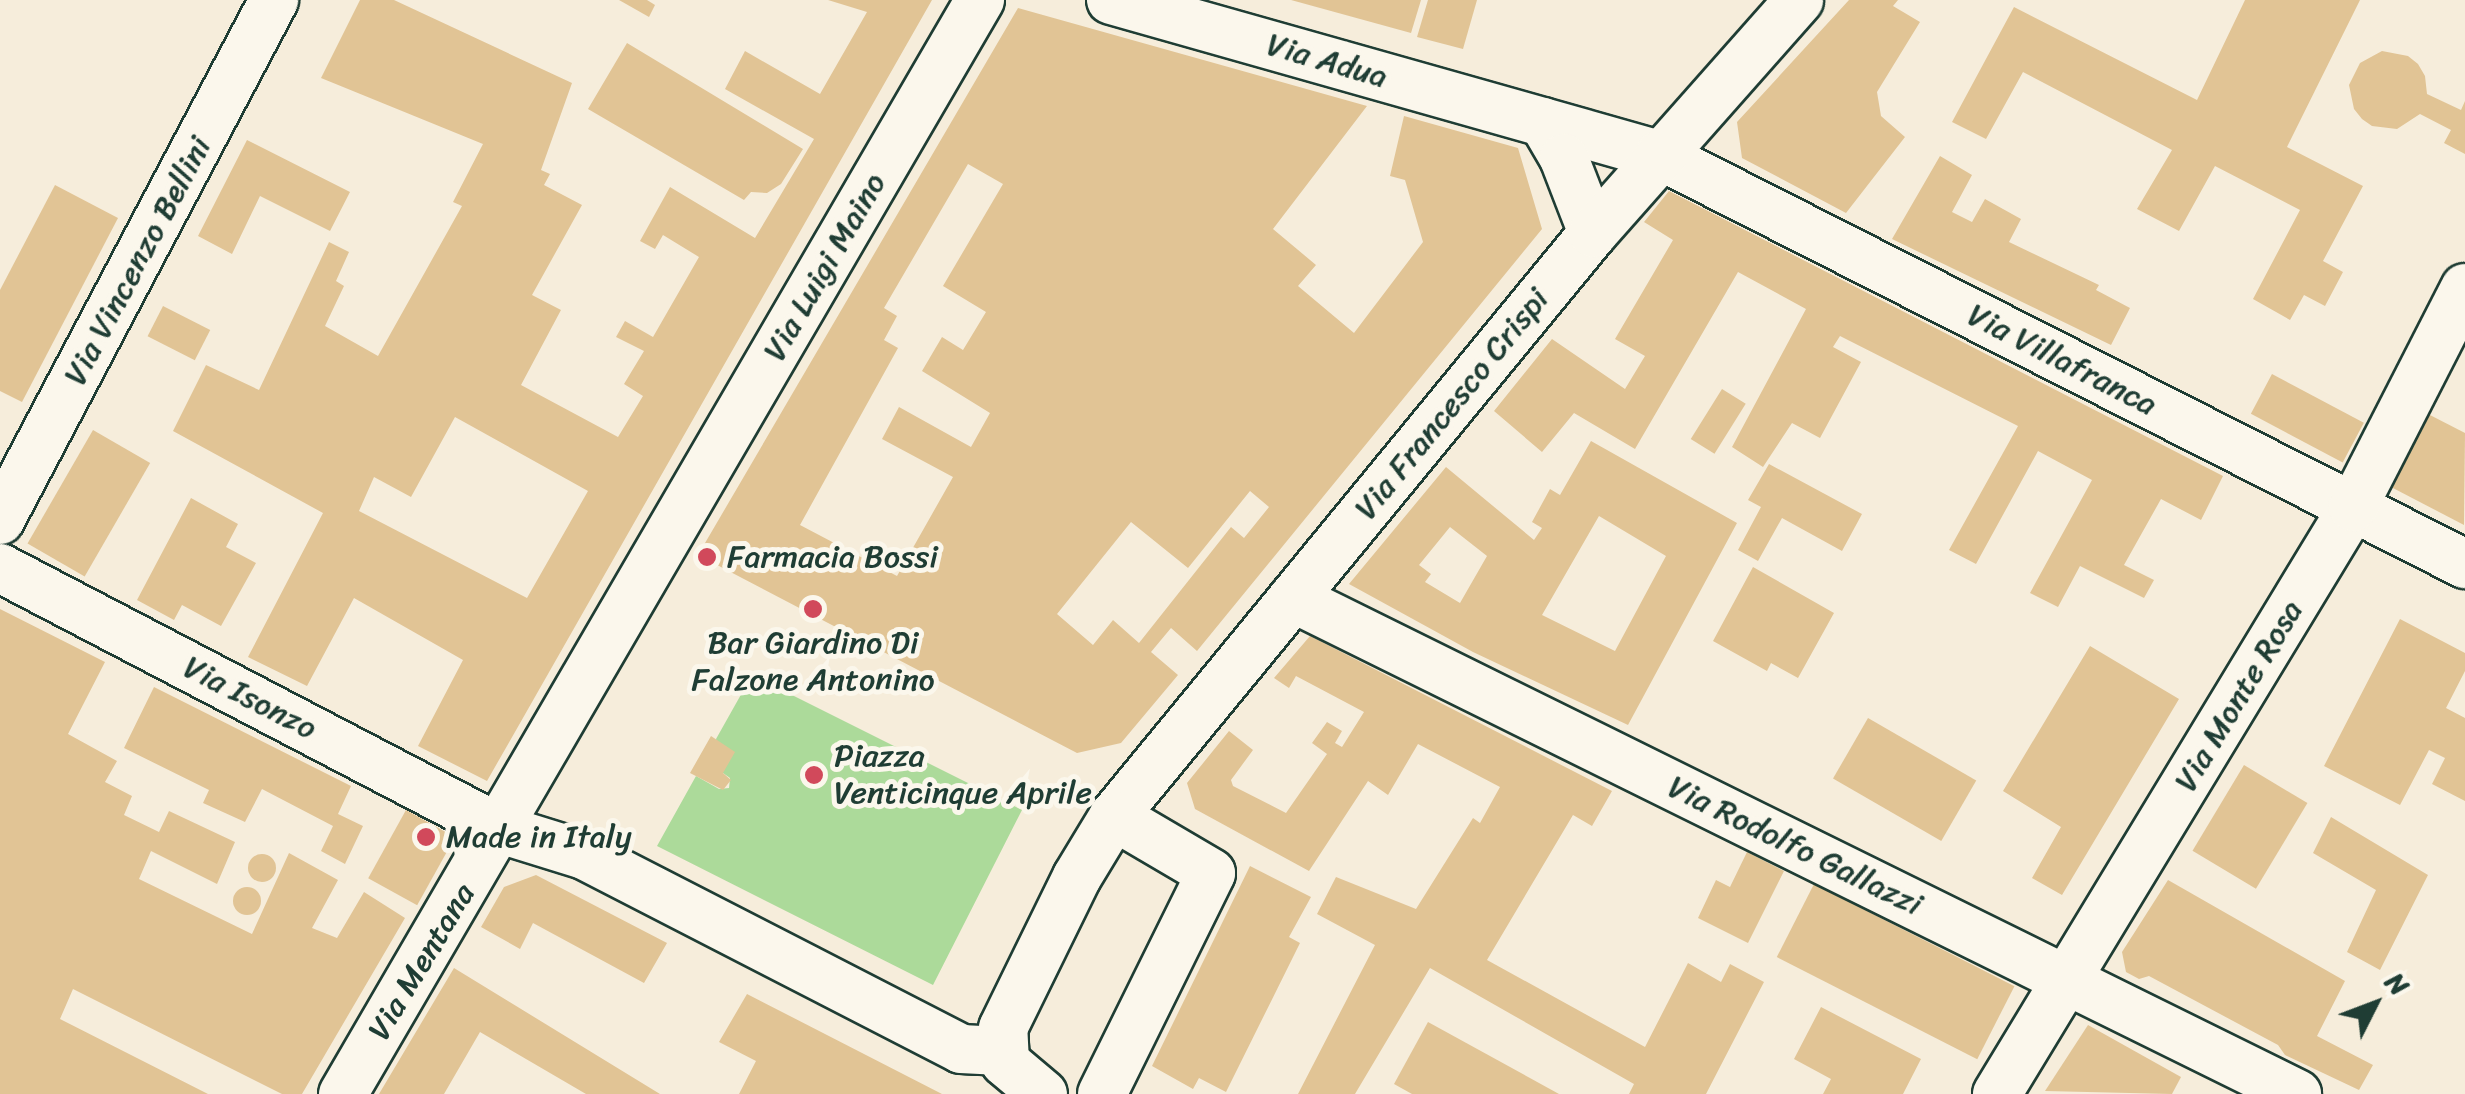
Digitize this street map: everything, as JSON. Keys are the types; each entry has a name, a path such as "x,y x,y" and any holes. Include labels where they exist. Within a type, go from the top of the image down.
{"street":[{"name":"Via Vincenzo Bellini","path":"0,520 274,0"},
{"name":"Via Luigi Maino","path":"500,828 980,0"},
{"name":"Via Adua","path":"1111,0 1659,155"},
{"name":"Via Francesco Crispi","path":"1114,816 1593,232 1799,0"},
{"path":"1542,122 1564,158 1593,232"},
{"name":"Via Villafranca","path":"1659,155 2465,564"},
{"name":"Via Monte Rosa","path":"1997,1094 2353,507 2465,288"},
{"name":"Via Isonzo","path":"0,568 500,828"},
{"name":"Via Rodolfo Gallazzi","path":"1293,598 2297,1094"},
{"path":"1044,1094 1015,1072 1001,1051 1003,1028 1076,878 1114,816 1211,873 1102,1094"},
{"path":"500,828 584,855 961,1050 1001,1051"},
{"name":"Via Mentana","path":"344,1094 500,828"}],"green space":[{"path":"752,675 1022,810 933,985 657,846 696,776 719,789 729,788 730,778 723,773 716,739"}],"building":[{"path":"360,0 394,0 572,83 541,170 550,174 544,185 582,205 532,295 561,310 521,385 618,437 643,396 624,384 644,351 616,337 625,321 653,337 699,257 663,235 655,249 640,241 670,187 755,238 814,139 725,89 745,51 820,94 867,12 828,0 932,0 487,781 418,746 463,660 354,598 307,686 248,657 323,513 173,431 206,365 259,390 329,242 349,252 336,281 344,286 325,326 378,356 462,206 453,202 483,144 321,78","holes":["455,417 588,491 527,598 359,511 374,477 411,497"]},
{"path":"619,0 647,0 655,5 649,17"},
{"path":"1291,0 1421,0 1411,33"},
{"path":"1428,0 1477,0 1463,49 1417,37"},
{"path":"1849,0 1898,0 1893,6 1920,22 1877,92 1881,116 1905,137 1846,213 1742,158 1737,122"},
{"path":"2245,0 2360,0 2287,147 2363,186 2323,261 2343,272 2325,306 2304,295 2290,320 2253,299 2300,210 2215,166 2179,231 2137,209 2172,150 2023,72 1986,139 1952,122 2014,7 2197,100"},
{"path":"1018,8 1367,106 1273,229 1316,265 1298,286 1354,333 1423,242 1405,180 1390,176 1404,116 1518,148 1542,229 1197,651 1171,628 1151,652 1178,675 1121,743 1077,753 698,555","holes":["968,164 1003,184 943,286 986,312 963,350 942,337 922,371 990,413 971,447 899,407 882,439 953,477 897,576 800,525 898,348 884,340 897,316 884,308","1250,491 1269,507 1244,538 1231,527 1139,643 1113,620 1093,645 1057,614 1131,522 1188,568"]},
{"path":"627,43 803,149 781,184 767,193 751,192 744,200 588,109"},
{"path":"2382,51 2408,56 2418,64 2425,76 2427,94 2461,110 2465,101 2465,154 2444,143 2451,130 2420,114 2397,129 2372,126 2362,119 2354,109 2349,85 2360,63"},
{"path":"247,140 350,192 330,231 260,196 232,254 198,236"},
{"path":"1940,156 1972,175 1952,212 1972,222 1985,199 2021,219 2009,242 2099,285 2096,290 2130,308 2111,345 1892,239"},
{"path":"55,185 118,218 22,402 0,391 0,290"},
{"path":"1669,191 2223,476 2201,520 2161,499 2124,565 2154,580 2144,598 2080,566 2058,607 2030,593 2092,480 2038,451 1976,564 1949,550 2018,426 1840,336 1833,347 1861,362 1820,438 1792,423 1763,467 1732,447 1806,309 1738,272 1635,449 1574,413 1542,452 1494,411 1552,339 1625,389 1645,356 1615,339 1673,240 1644,222"},
{"path":"163,306 210,330 195,360 148,336"},
{"path":"2272,374 2364,423 2343,463 2251,414"},
{"path":"1722,389 1746,404 1714,454 1691,439"},
{"path":"2428,414 2465,433 2464,525 2391,487"},
{"path":"93,430 150,463 85,576 28,543"},
{"path":"1591,441 1737,523 1628,725 1473,652 1349,584 1446,467 1534,540 1542,528 1532,522 1550,489 1560,495","holes":["1599,516 1666,556 1615,651 1542,615","1450,527 1487,556 1460,603 1425,582 1431,574 1419,565"]},
{"path":"1769,464 1862,514 1842,551 1782,518 1758,561 1738,550 1761,507 1748,500"},
{"path":"191,498 238,524 226,547 256,563 221,626 182,605 174,620 137,600"},
{"path":"1753,567 1834,613 1798,678 1771,663 1767,671 1713,641"},
{"path":"0,609 105,662 68,734 117,761 105,782 132,796 124,815 159,832 169,811 235,842 217,884 151,851 139,879 252,934 289,853 338,880 312,928 337,938 364,892 405,918 302,1094 282,1094 73,989 60,1019 208,1094 0,1094"},
{"path":"2400,619 2465,653 2465,671 2446,708 2465,718 2465,801 2432,784 2445,758 2429,750 2400,805 2324,766"},
{"path":"1310,636 1612,791 1592,826 1573,815 1487,960 1645,1047 1688,963 1721,982 1730,964 1764,982 1706,1094 1629,1094 1634,1084 1430,968 1355,1094 1298,1094 1375,945 1317,914 1336,877 1416,909 1473,818 1480,823 1500,787 1418,744 1388,795 1368,781 1309,871 1195,809 1187,783 1229,731 1253,750 1231,780 1233,786 1286,813 1327,754 1312,743 1327,722 1342,731 1335,743 1342,747 1364,712 1296,676 1289,688 1274,678"},
{"path":"2090,646 2179,699 2062,895 2032,878 2061,827 2003,791"},
{"path":"154,687 351,786 338,814 363,826 345,864 321,851 333,826 262,789 245,822 203,803 209,790 124,748"},
{"path":"1868,718 1976,780 1941,841 1833,779"},
{"path":"711,736 735,752 723,773 731,780 723,790 690,773"},
{"path":"2244,765 2307,803 2256,889 2192,851"},
{"path":"406,810 455,837 417,905 368,878"},
{"path":"2331,817 2428,875 2380,970 2347,952 2376,890 2313,853"},
{"path":"1747,852 1784,871 1748,943 1698,918 1716,880 1730,887"},
{"path":"262,854 272,858 276,868 272,878 262,882 252,878 248,868 252,858"},
{"path":"1250,866 1311,897 1289,937 1300,943 1226,1092 1199,1078 1193,1089 1152,1066"},
{"path":"536,875 667,943 644,983 533,923 520,949 481,927 504,887"},
{"path":"2168,880 2345,981 2317,1036 2373,1065 2359,1090 2285,1055 2278,1045 2149,976 2139,979 2126,972 2122,952"},
{"path":"1814,884 2014,986 1977,1059 1777,957"},
{"path":"247,887 257,891 261,901 257,911 247,915 237,911 233,901 237,891"},
{"path":"454,968 660,1094 586,1094 480,1032 444,1094 379,1094"},
{"path":"747,994 942,1094 739,1094 756,1061 719,1042"},
{"path":"1821,1007 1921,1059 1903,1094 1823,1094 1831,1079 1794,1059"},
{"path":"1428,1022 1559,1094 1412,1094 1394,1084"},
{"path":"2088,1025 2181,1077 2172,1094 2045,1091"}],"place":[{"name":"Farmacia Bossi","path":"707,557"},
{"name":"Bar Giardino Di Falzone Antonino","path":"813,609"},
{"name":"Piazza Venticinque Aprile","path":"814,775"},
{"name":"Made in Italy","path":"426,837"}]}
